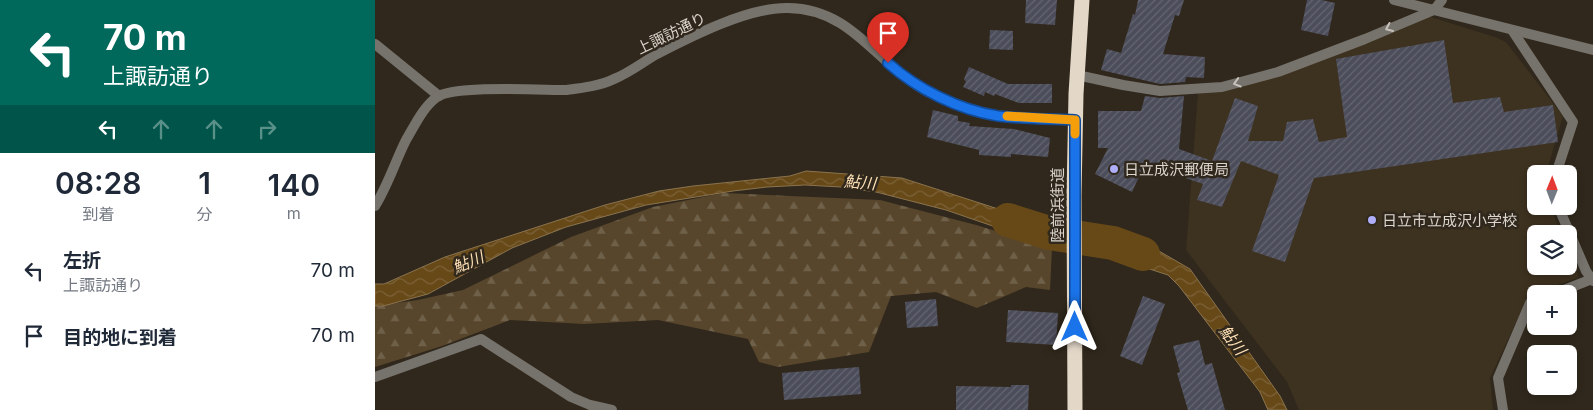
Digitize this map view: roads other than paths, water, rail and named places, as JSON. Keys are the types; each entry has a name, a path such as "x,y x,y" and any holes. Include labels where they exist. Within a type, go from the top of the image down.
{"highway":[{"name":"陸前浜街道","path":"1075,410 1075,120 1082,0"}],"street":[{"path":"1393,0 1593,50"},
{"path":"1077,75 1160,91 1222,87 1278,72 1365,39 1434,10 1442,0"},
{"name":"上諏訪通り","path":"439,96 450,91 469,90 566,90 614,80 657,54 744,16 786,4 829,17 841,23 853,31 901,75 928,92 971,109 997,116 1075,120"},
{"path":"1512,30 1573,122 1559,165"},
{"path":"375,44 439,96 429,103 405,142 375,206"},
{"path":"1562,215 1586,271 1592,280 1577,286"},
{"path":"1503,410 1498,378 1527,312"},
{"path":"375,377 481,338 571,397 590,405 612,410"}],"water":[{"path":"806,171 902,178 1051,226 1051,246 946,210 876,192 841,187 805,185 767,187 646,205 566,227 512,248 428,294 383,306 375,306 375,284 384,284 445,257 605,205 659,191 790,176"},
{"path":"1100,230 1133,236 1190,269 1280,396 1287,410 1268,410 1260,392 1179,286 1168,275 1100,253"}],"waterway":[{"name":"鮎川","path":"1008,220 1049,233 1113,243 1143,254"}],"place":[{"name":"日立成沢郵便局","path":"1114,169"},
{"name":"日立市立成沢小学校","path":"1372,220"}]}
